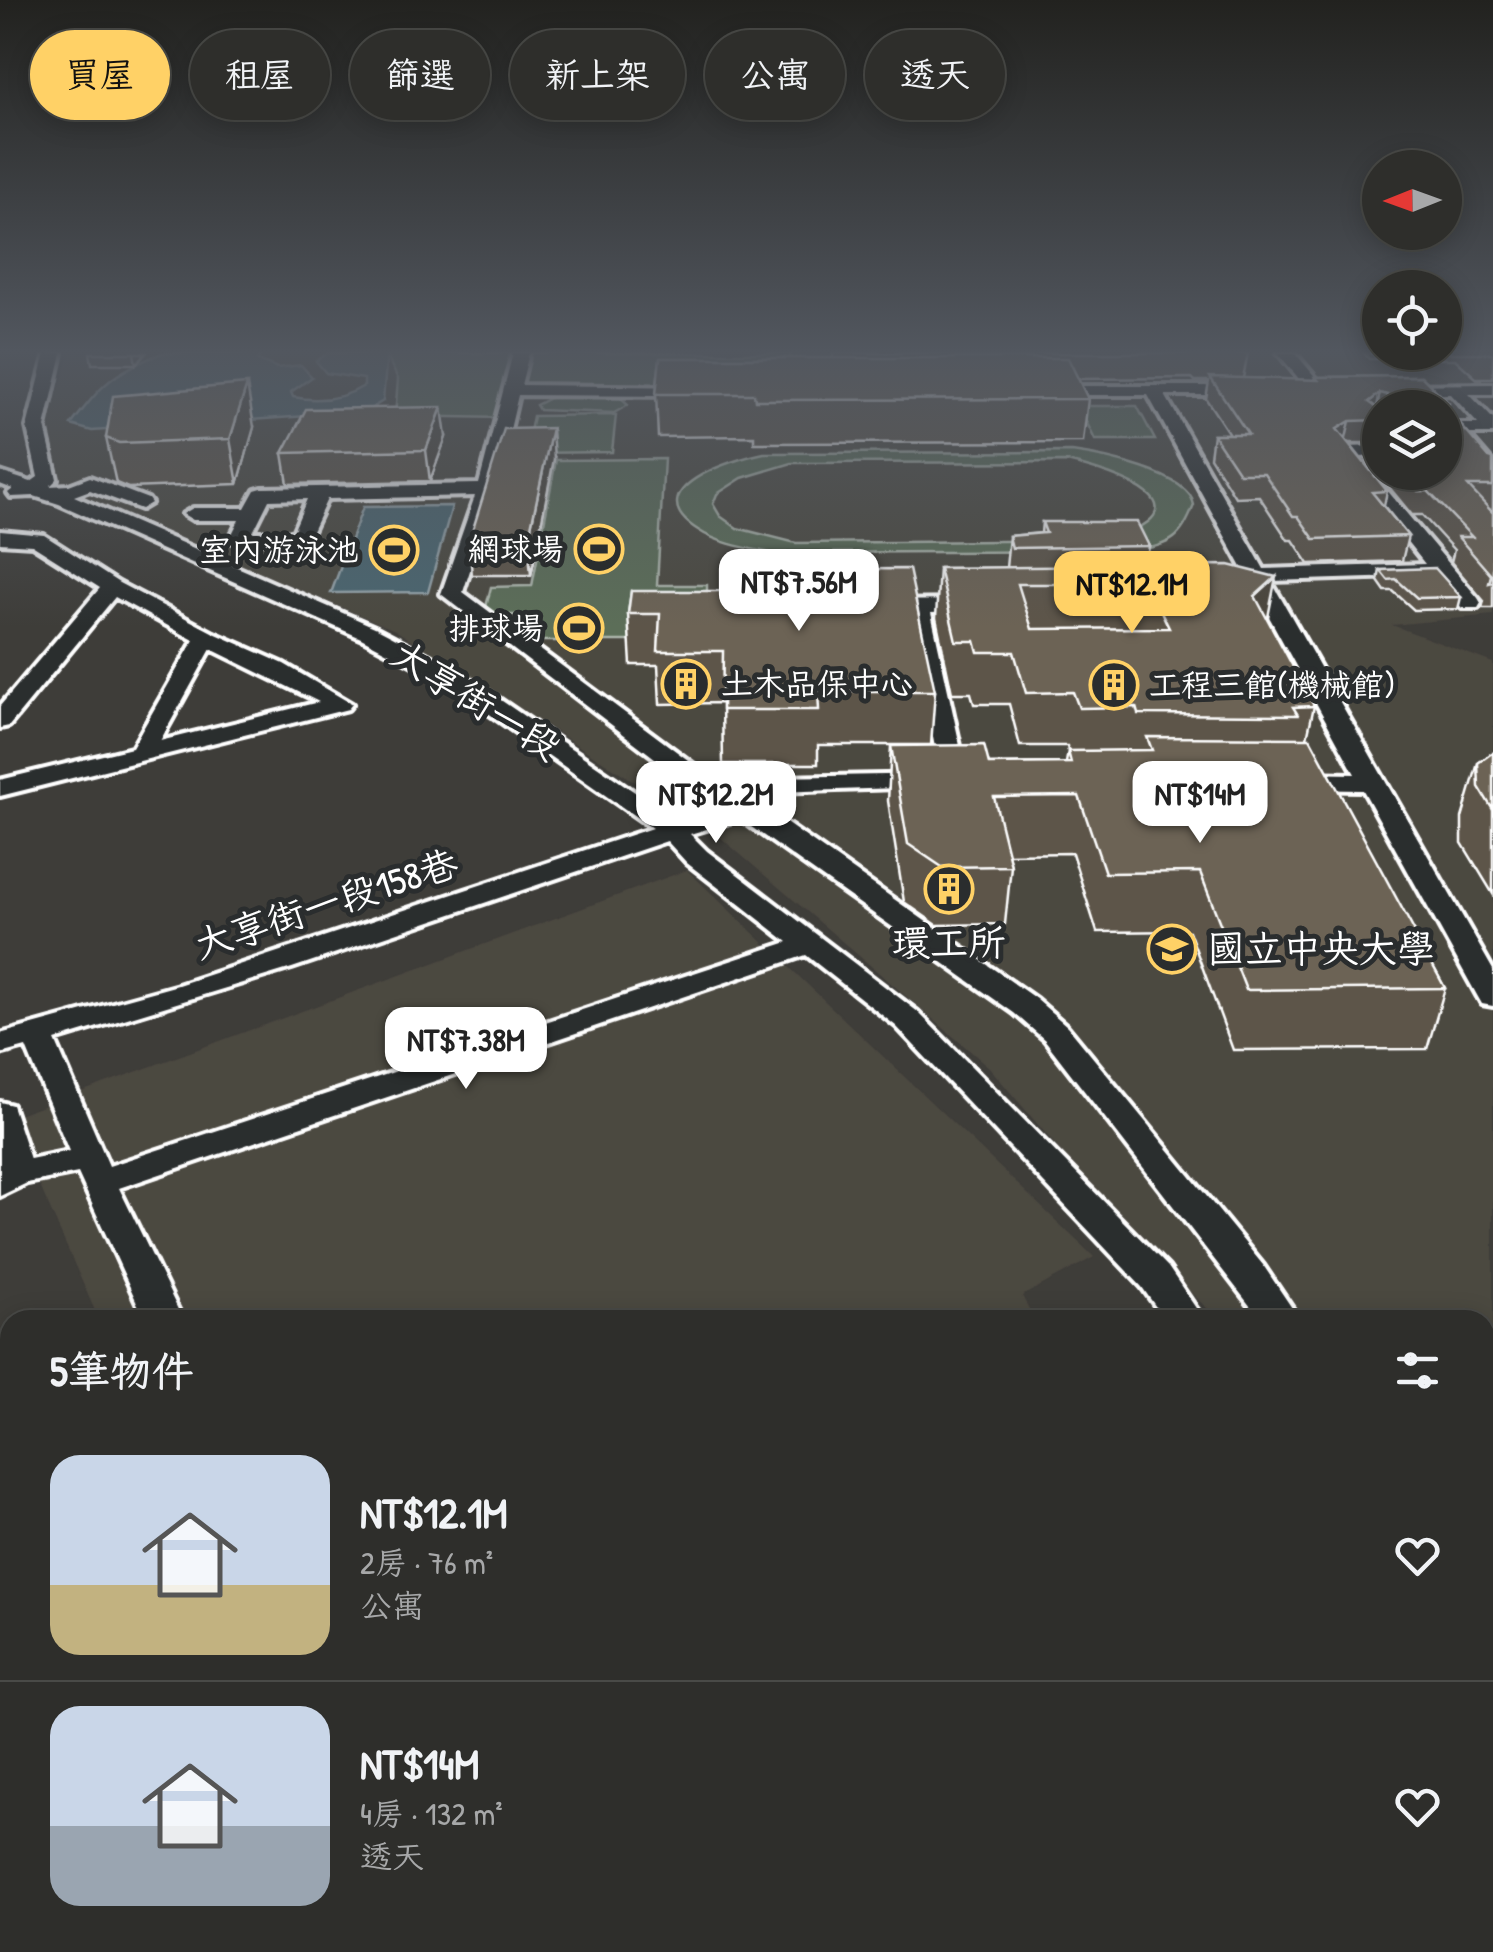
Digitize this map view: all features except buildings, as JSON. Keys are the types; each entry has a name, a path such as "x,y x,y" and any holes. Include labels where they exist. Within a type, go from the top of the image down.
{"street":[{"path":"10,537 34,532 46,495 48,479 40,444"},
{"path":"497,444 452,594 700,780 733,797 1056,1032 1275,1310"},
{"path":"1184,444 1258,575 1263,603 1378,782 1493,996"},
{"path":"1467,444 1493,475"},
{"path":"1362,452 1345,452 1362,473"},
{"name":"大享街一段","path":"0,478 368,633 450,675 672,830 697,858 908,1019 1154,1277 1177,1310"},
{"path":"0,497 46,495 56,489 72,491 90,483 140,503"},
{"path":"319,494 300,538 240,538 262,494 486,490"},
{"path":"1376,490 1470,603"},
{"path":"193,514 252,514"},
{"path":"0,557 10,537"},
{"path":"0,788 340,704 112,587 37,538 10,537"},
{"path":"1258,575 1440,570"},
{"path":"0,721 112,587"},
{"path":"860,608 998,606"},
{"path":"733,797 964,778 919,607"},
{"path":"140,756 206,638"},
{"path":"1272,780 1378,782"},
{"name":"大享街一段158巷","path":"0,1044 337,946 672,830 733,797"},
{"path":"0,1112 8,1179 94,1171 813,943"},
{"path":"37,1035 94,1171 159,1310"}],"shaded area":[{"name":"國立中央大學","path":"52,444 1362,444 1362,490 1462,490 1462,444 1493,444 1493,615 1392,625 1493,663 1493,1310 1209,1310 1129,1232 989,1067 713,831 395,630 83,499 58,478"},
{"path":"687,870 1094,1257 1022,1296 1030,1310 95,1310 10,1118"}],"green space":[{"path":"528,444 613,444 612,452 526,453"},
{"path":"1072,452 1161,475 1189,494 1194,505 1185,526 1174,538 1137,551 772,553 715,539 681,515 677,502 683,489 696,478 764,453","holes":["1067,462 1110,475 1147,493 1156,504 1154,516 1138,528 1106,540 796,543 737,528 720,516 713,504 717,494 742,478 792,463"]},
{"path":"664,459 657,585 707,585 707,614 632,641 522,641 527,615 484,615 491,587 532,586 556,460"}],"water":[{"name":"室內游泳池","path":"452,506 428,592 331,593 363,507"}],"place":[{"name":"網球場","path":"599,549"},
{"name":"室內游泳池","path":"394,550"},
{"name":"排球場","path":"579,628"},
{"name":"土木品保中心","path":"686,684"},
{"name":"工程三館(機械館)","path":"1114,685"},
{"name":"環工所","path":"949,889"},
{"name":"國立中央大學","path":"1172,949"}]}
